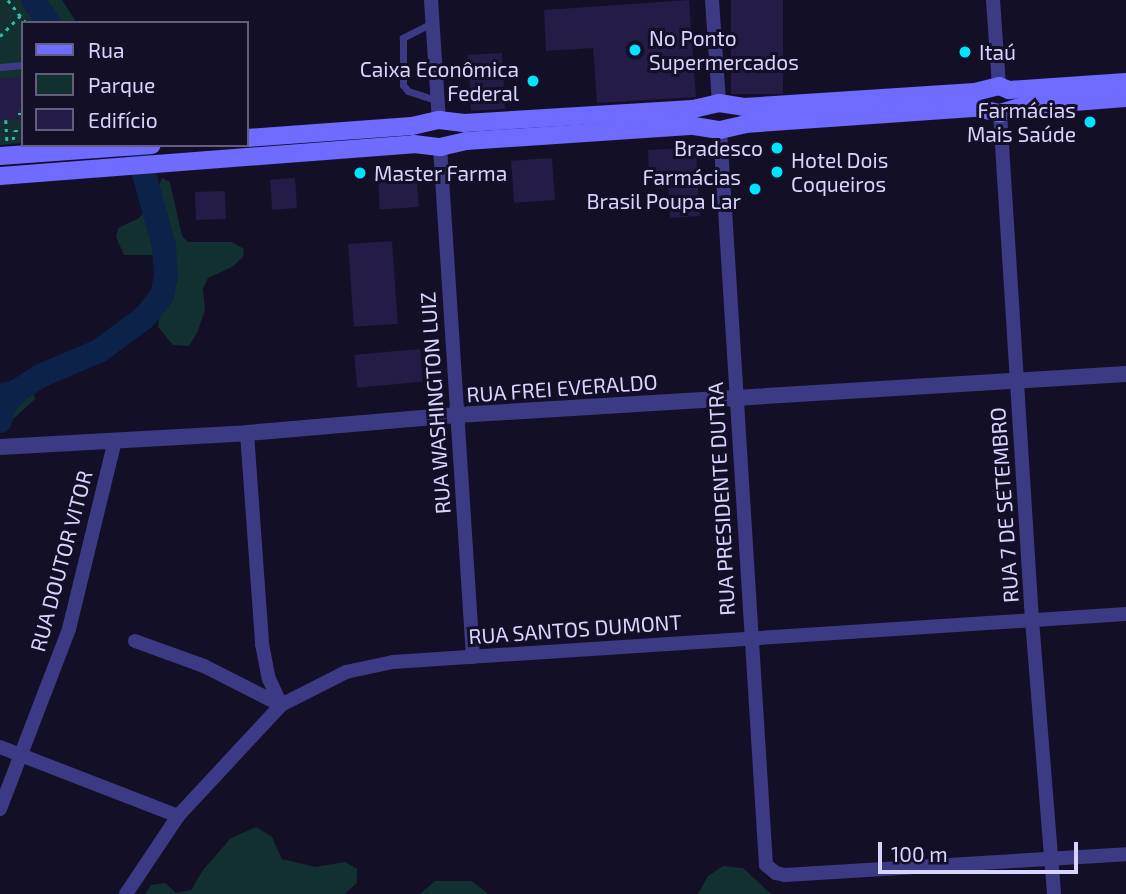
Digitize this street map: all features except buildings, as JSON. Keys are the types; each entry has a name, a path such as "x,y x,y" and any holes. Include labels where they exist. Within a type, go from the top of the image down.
{"main road":[{"path":"248,138 439,122 1126,82"},
{"path":"999,89 1013,99 1000,111"},
{"path":"999,89 986,100 1000,111"},
{"path":"0,176 720,128 976,108 1000,111 1126,98"},
{"path":"719,106 733,116 720,128"},
{"path":"719,106 705,117 720,128"},
{"path":"439,122 453,133 440,145"},
{"path":"439,122 426,134 440,145"},
{"path":"7,150 123,147"}],"street":[{"path":"431,0 439,122"},
{"path":"712,0 719,106"},
{"path":"993,0 999,89"},
{"name":"RUA 7 DE SETEMBRO","path":"1000,111 1032,620 1054,894"},
{"name":"RUA PRESIDENTE DUTRA","path":"720,128 766,865 785,875 1051,858"},
{"name":"RUA WASHINGTON LUIZ","path":"440,145 474,657"},
{"name":"RUA FREI EVERALDO","path":"0,447 247,433 457,415 1126,374"},
{"path":"247,433 262,644 269,679 281,705"},
{"name":"RUA DOUTOR VITOR","path":"0,809 68,629 115,440"},
{"name":"RUA SANTOS DUMONT","path":"126,894 178,816 281,705 346,672 393,662 1126,614"},
{"path":"135,641 204,666 281,705"},
{"path":"0,747 178,816"},
{"path":"1051,858 1126,854"}],"lane":[{"path":"432,22 403,38 403,85 408,90 438,101"},
{"path":"0,67 21,65"}],"path":[{"path":"8,0 25,21"},
{"path":"0,36 21,15"},
{"path":"5,120 7,150"},
{"path":"7,150 12,134 21,132"}],"green space":[{"path":"0,0 62,0 76,21 21,21 21,143 0,145"},
{"path":"162,178 170,182 182,236 188,242 232,242 244,249 243,257 232,267 208,278 203,288 205,310 189,346 173,345 158,327 159,316 169,305 176,286 171,261 157,255 124,255 116,237 118,228 139,218 149,207"},
{"path":"0,385 33,391 35,399 13,419 0,422"},
{"path":"256,827 272,837 282,859 315,867 345,862 357,869 357,883 345,894 145,894 151,885 165,883 176,893 191,890 203,870 231,838"},
{"path":"723,866 743,868 771,894 698,894 708,876"},
{"path":"435,881 472,881 488,894 420,894"}],"waterway":[{"path":"33,0 48,21"},
{"path":"0,396 17,391 40,376 99,351 145,317 162,295 166,276 164,246 137,147"},
{"path":"0,421 5,404 17,391"}],"place":[{"name":"No Ponto Supermercados","path":"635,50"},
{"name":"Itaú","path":"965,52"},
{"name":"Caixa Econômica Federal","path":"533,81"},
{"name":"Farmácias Mais Saúde","path":"1090,122"},
{"name":"Bradesco","path":"777,148"},
{"name":"Hotel Dois Coqueiros","path":"777,172"},
{"name":"Master Farma","path":"360,173"},
{"name":"Farmácias Brasil Poupa Lar","path":"755,189"}]}
